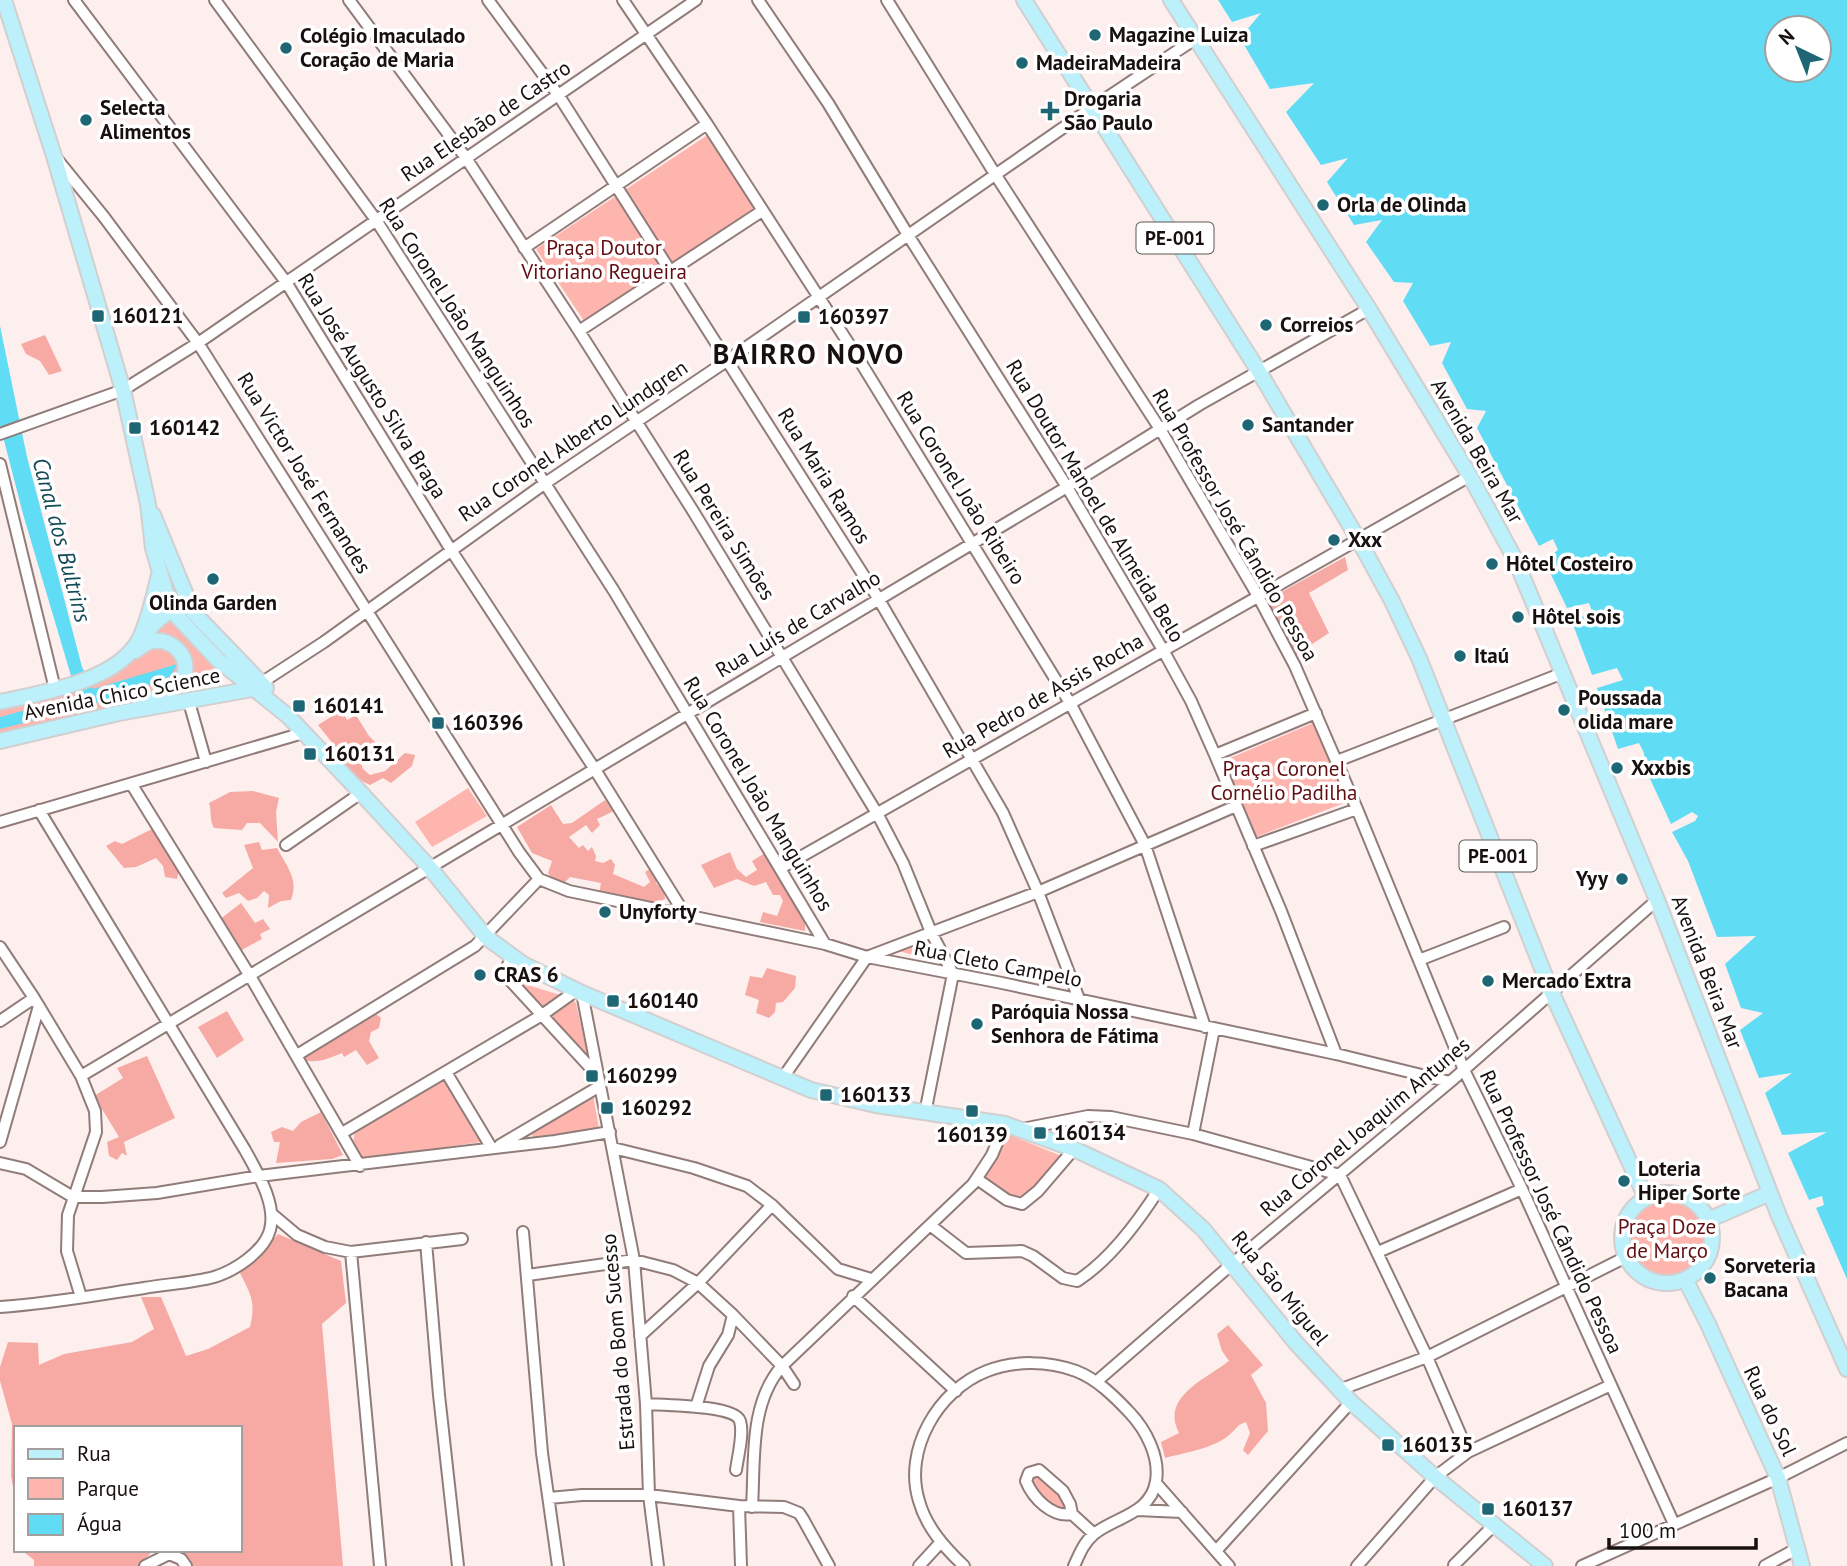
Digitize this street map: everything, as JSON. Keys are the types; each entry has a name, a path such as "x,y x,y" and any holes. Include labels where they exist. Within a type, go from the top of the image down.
{"main road":[{"path":"4,0 54,156 123,390 148,504 159,573 171,610 218,660 257,686"},
{"name":"PE-001","path":"1024,0 1258,370 1358,538 1404,624 1551,991 1646,1198"},
{"name":"Avenida Beira Mar","path":"1171,0 1369,309 1470,476 1518,565 1657,900 1770,1193 1847,1368"},
{"path":"148,504 193,612 257,686"},
{"name":"Avenida Chico Science","path":"0,702 70,685 122,660 139,639 159,573"},
{"path":"139,639 171,610 193,612"},
{"path":"119,713 164,694 178,684 185,670 184,658 178,648 162,642 147,643 122,660"},
{"name":"Avenida Chico Science","path":"0,741 119,713 188,702 257,686"},
{"name":"Rua São Miguel","path":"257,686 430,868 486,937 512,957 579,991 782,1079 831,1097 1005,1124 1074,1149 1159,1189 1189,1214 1296,1343 1351,1402 1434,1477 1545,1566"},
{"path":"1662,1193 1678,1194 1693,1201 1708,1220 1711,1235 1707,1258 1698,1270 1685,1279 1674,1282 1651,1280 1641,1275 1626,1257 1622,1240 1624,1224 1633,1209 1646,1198 1662,1193"},
{"path":"1708,1220 1770,1193"},
{"name":"Rua do Sol","path":"1685,1279 1778,1478 1802,1566"}],"street":[{"name":"Rua José Augusto Silva Braga","path":"75,0 286,282 451,550 594,768 684,913"},
{"name":"Rua Coronel João Manguinhos","path":"215,0 376,220 614,592 825,944"},
{"name":"Rua Pereira Simões","path":"349,0 466,158 636,420 878,815 953,974"},
{"name":"Rua Maria Ramos","path":"488,0 558,96 878,598 1003,813 1038,892 1079,999"},
{"name":"Rua Coronel João Ribeiro","path":"623,0 707,124 973,543 1070,704 1145,845 1210,1028 1193,1134"},
{"name":"Rua Elesbão de Castro","path":"0,434 123,390 198,343 696,0"},
{"name":"Rua Doutor Manoel de Almeida Belo","path":"758,0 822,93 1067,487 1191,701 1286,923 1336,1054"},
{"name":"Rua Professor José Cândido Pessoa","path":"887,0 995,174 1160,429 1258,596 1337,761 1464,1070 1522,1189 1674,1524"},
{"name":"Rua Coronel Alberto Lundgren","path":"257,686 636,420 819,298 995,174 1195,39"},
{"path":"524,248 707,124"},
{"name":"Rua Victor José Fernandes","path":"54,156 198,343 502,824"},
{"path":"579,331 762,211"},
{"name":"Rua Luís de Carvalho","path":"81,1076 1258,370 1369,309"},
{"path":"0,464 55,689"},
{"name":"Rua Pedro de Assis Rocha","path":"781,868 1470,476"},
{"path":"1337,761 1563,673"},
{"path":"188,702 206,762"},
{"path":"1215,755 1316,713"},
{"path":"0,822 303,733"},
{"path":"132,785 250,976 360,1166"},
{"path":"286,845 361,793"},
{"path":"782,1079 867,957 1038,892 1236,806"},
{"path":"1253,846 1357,809"},
{"path":"0,1307 214,1277 236,1267 258,1250 267,1239 272,1214 259,1176 170,1023 39,810"},
{"path":"297,1055 398,996 486,937 539,880 502,824"},
{"name":"Rua Cleto Campelo","path":"539,880 569,891 825,944 867,957 1336,1054 1450,1082"},
{"name":"Rua Coronel Joaquim Antunes","path":"1096,1382 1464,1070 1657,900"},
{"path":"1419,960 1504,927"},
{"path":"0,947 81,1076 95,1111 96,1132 68,1215 67,1251 80,1297"},
{"path":"494,1147 599,1081 506,976 512,957"},
{"path":"925,1113 953,974"},
{"path":"342,1133 579,991"},
{"name":"Estrada do Bom Sucesso","path":"579,991 610,1132 634,1260 646,1404 649,1495 658,1566"},
{"path":"0,1021 37,1002"},
{"path":"0,1142 37,1002"},
{"path":"446,1072 494,1147"},
{"path":"1022,1129 1065,1119 1101,1116 1193,1134 1340,1175 1427,1357 1468,1452"},
{"path":"752,1507 760,1407 768,1384 782,1366 853,1296 977,1179 992,1155 1005,1124"},
{"path":"0,1163 26,1169 73,1197 157,1193 259,1176 360,1166 610,1132"},
{"path":"613,1148 747,1186 838,1269 871,1279"},
{"path":"977,1179 1007,1200 1022,1204 1044,1185 1074,1149"},
{"path":"930,1225 966,1253 1022,1251 1059,1276 1077,1281 1131,1228 1159,1189"},
{"path":"1378,1252 1522,1189"},
{"path":"640,1336 698,1283 772,1206"},
{"path":"272,1214 297,1235 325,1247 351,1252 461,1239"},
{"path":"523,1232 542,1453 558,1566"},
{"path":"426,1242 439,1395 458,1566"},
{"path":"351,1252 380,1566"},
{"path":"1339,1390 1427,1357 1626,1257"},
{"path":"528,1275 634,1260 673,1270 698,1283 733,1315 782,1366 794,1384"},
{"path":"853,1296 956,1391"},
{"path":"696,1407 709,1366 728,1335 733,1315"},
{"path":"964,1566 942,1542 923,1513 918,1500 915,1474 928,1423 956,1391 985,1371 1033,1363 1075,1371 1096,1382 1125,1408 1145,1435 1154,1456 1156,1483 1147,1500 1137,1510 1094,1534 1074,1566"},
{"path":"1357,1566 1434,1477 1468,1452 1611,1385"},
{"path":"1216,1551 1351,1402"},
{"path":"646,1404 732,1412 739,1417 741,1425 736,1470"},
{"path":"1583,1566 1778,1478 1847,1443"},
{"path":"1072,1514 1058,1514 1046,1506 1026,1483 1029,1473 1039,1470 1051,1479 1068,1499 1072,1514 1094,1534"},
{"path":"1156,1483 1229,1566"},
{"path":"549,1498 649,1495 739,1506 790,1508 803,1519 828,1566"},
{"path":"739,1506 741,1566"},
{"path":"1137,1510 1182,1512"},
{"path":"1454,1565 1494,1525"},
{"path":"919,1566 942,1542"},
{"path":"1765,1566 1798,1548"},
{"path":"145,1566 169,1553 181,1559 186,1566"}],"green space":[{"name":"Praça Doutor Vitoriano Regueira","path":"709,134 757,211 588,327 536,249"},
{"path":"168,615 220,670 209,679 183,686 180,680 186,649 177,639 163,632 144,639"},
{"path":"161,645 179,657 179,675 158,692 116,711 0,737 0,707 16,703 150,646"},
{"name":"Praça Coronel Cornélio Padilha","path":"1313,723 1347,802 1256,837 1223,761"},
{"path":"468,788 487,816 432,847 415,822"},
{"path":"934,935 946,964 888,948"},
{"path":"521,983 570,998 576,1003 589,1060"},
{"path":"446,1079 481,1142 363,1159 353,1143 355,1131"},
{"path":"593,1094 599,1129 534,1139 534,1132"},
{"path":"1005,1133 1064,1157 1030,1196 1019,1202 982,1178"},
{"name":"Praça Doze de Março","path":"1667,1199 1683,1202 1696,1211 1705,1224 1708,1240 1705,1256 1696,1269 1683,1278 1667,1281 1651,1278 1638,1269 1629,1256 1626,1240 1629,1224 1638,1211 1651,1202"},
{"path":"1036,1472 1066,1501 1064,1509 1056,1511 1028,1482"}],"shaded area":[{"path":"45,335 62,371 49,375 40,361 26,354 21,344"},
{"path":"1345,557 1348,570 1309,593 1329,633 1294,656 1265,601"},
{"path":"342,710 347,720 356,715 369,736 386,753 367,755 361,763 370,775 385,771 405,753 415,755 412,766 391,783 383,778 370,785 362,781 344,766 342,755 318,725"},
{"path":"253,791 279,798 276,812 278,842 260,823 247,823 242,830 214,828 209,803 230,792"},
{"path":"605,800 614,811 597,819 600,825 592,833 586,825 569,837 579,848 583,845 588,851 592,847 595,861 603,863 611,859 615,865 613,874 644,887 650,882 645,872 650,869 658,879 656,883 664,892 665,899 649,906 599,894 601,883 570,877 559,888 548,873 552,861 532,853 517,827 551,805 563,824 572,823"},
{"path":"152,829 179,870 177,879 165,877 163,866 156,858 136,867 124,868 106,846 115,841 122,844"},
{"path":"259,842 262,850 277,848 291,873 294,886 291,900 281,901 268,908 269,895 264,891 257,898 248,901 239,893 226,898 222,893 253,868 244,845"},
{"path":"730,852 737,869 746,877 757,870 752,861 765,853 805,921 805,931 760,922 763,912 777,916 783,901 780,895 773,895 766,882 754,886 737,879 714,888 701,865"},
{"path":"241,903 255,923 263,919 270,929 260,934 262,939 238,952 219,920"},
{"path":"767,968 796,976 795,988 783,1002 776,1003 775,1012 769,1018 756,1013 759,1000 745,995 750,976 762,978"},
{"path":"227,1011 244,1040 217,1058 198,1027"},
{"path":"376,1014 381,1018 379,1028 371,1032 369,1041 379,1058 367,1065 356,1050 344,1057 342,1053 317,1061 303,1059 303,1055"},
{"path":"147,1056 175,1118 124,1142 127,1156 122,1153 117,1160 109,1156 107,1142 119,1137 94,1096 123,1078 117,1068"},
{"path":"321,1112 343,1155 332,1159 276,1163 280,1142 274,1142 271,1132 282,1127 293,1131 301,1122"},
{"path":"278,1234 341,1261 346,1303 322,1324 343,1566 192,1566 167,1552 242,1552 242,1426 14,1426 14,1493 11,1476 12,1424 0,1381 0,1367 8,1342 38,1343 39,1365 64,1354 132,1342 154,1329 141,1297 161,1297 186,1356 208,1349 250,1327 253,1311 251,1299 240,1273"},
{"path":"1228,1325 1263,1365 1251,1375 1266,1403 1268,1431 1248,1455 1243,1450 1250,1433 1246,1422 1240,1424 1223,1440 1198,1450 1165,1458 1161,1442 1179,1433 1175,1420 1180,1399 1198,1382 1229,1361 1222,1351 1217,1334"},
{"path":"24,1552 152,1552 138,1566 34,1566 34,1560"}],"water":[{"path":"1218,0 1847,0 1847,1279 1816,1208 1824,1205 1822,1196 1809,1200 1788,1153 1827,1132 1782,1135 1765,1093 1792,1073 1759,1078 1740,1030 1763,1013 1741,1008 1725,964 1756,936 1717,937 1688,861 1672,832 1695,821 1698,816 1692,812 1671,824 1645,768 1644,753 1639,743 1618,749 1597,688 1623,680 1617,668 1592,675 1572,622 1592,611 1589,603 1567,608 1544,560 1558,550 1553,539 1539,546 1477,428 1486,411 1467,409 1442,363 1451,342 1430,346 1403,301 1413,283 1394,282 1366,242 1382,220 1354,225 1327,182 1348,158 1321,165 1286,112 1314,83 1270,89 1240,38 1261,13 1232,22"},
{"name":"Canal dos Bultrins","path":"0,326 27,457 82,667 93,689 177,664 171,676 129,692 0,729 0,717 77,696 23,514 0,425"}],"place":[{"name":"Magazine Luiza","path":"1095,35"},
{"name":"Colégio Imaculado Coração de Maria","path":"286,48"},
{"name":"MadeiraMadeira","path":"1022,63"},
{"name":"Drogaria São Paulo","path":"1050,111"},
{"name":"Selecta Alimentos","path":"86,120"},
{"name":"Orla de Olinda","path":"1323,205"},
{"name":"160121","path":"98,316"},
{"name":"160397","path":"804,317"},
{"name":"Correios","path":"1266,325"},
{"name":"Santander","path":"1248,425"},
{"name":"160142","path":"135,428"},
{"name":"Xxx","path":"1334,540"},
{"name":"Hôtel Costeiro","path":"1492,564"},
{"name":"Olinda Garden","path":"213,579"},
{"name":"Hôtel sois","path":"1518,617"},
{"name":"Itaú","path":"1460,656"},
{"name":"160141","path":"299,706"},
{"name":"Poussada olida mare","path":"1564,710"},
{"name":"160396","path":"438,723"},
{"name":"160131","path":"310,754"},
{"name":"Xxxbis","path":"1617,768"},
{"name":"Yyy","path":"1622,879"},
{"name":"Unyforty","path":"605,912"},
{"name":"CRAS 6","path":"480,975"},
{"name":"Mercado Extra","path":"1488,981"},
{"name":"160140","path":"613,1001"},
{"name":"Paróquia Nossa Senhora de Fátima","path":"977,1024"},
{"name":"160299","path":"592,1076"},
{"name":"160133","path":"826,1095"},
{"name":"160292","path":"607,1108"},
{"name":"160139","path":"972,1111"},
{"name":"160134","path":"1040,1133"},
{"name":"Loteria Hiper Sorte","path":"1624,1181"},
{"name":"Sorveteria Bacana","path":"1710,1278"},
{"name":"160135","path":"1388,1445"},
{"name":"160137","path":"1488,1509"}],"district":[{"name":"BAIRRO NOVO","path":"809,354"}]}
